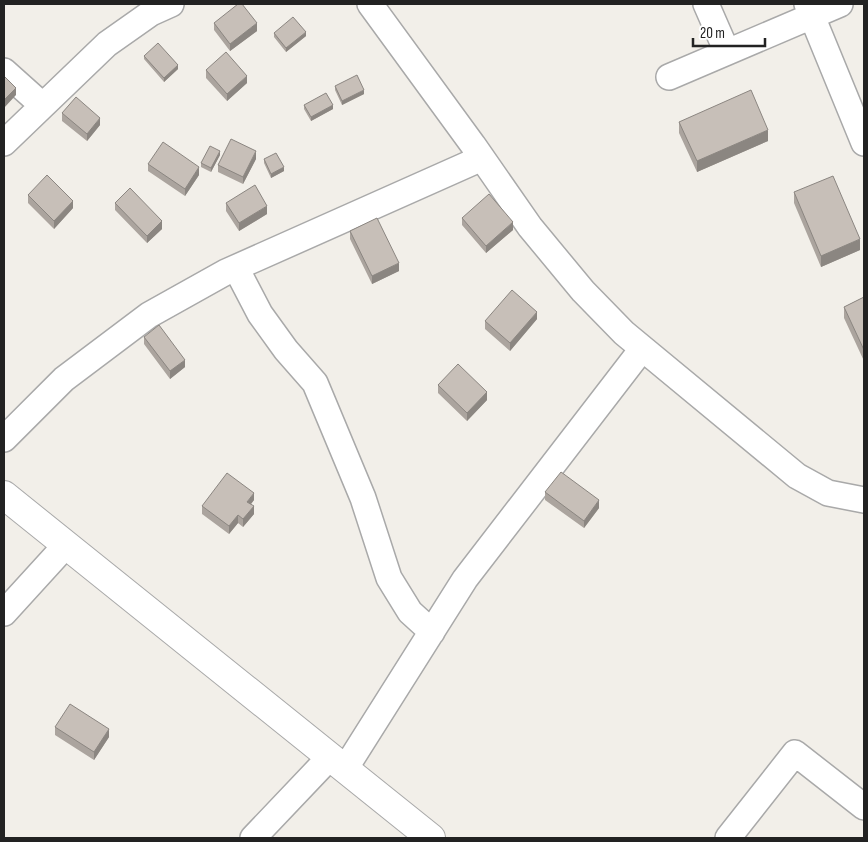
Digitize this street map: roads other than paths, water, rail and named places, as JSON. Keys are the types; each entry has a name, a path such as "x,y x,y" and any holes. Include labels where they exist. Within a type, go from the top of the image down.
{"street":[{"path":"4,143 107,44 151,13 171,4"},
{"path":"370,4 404,48 530,227 583,291 624,333 797,476 828,492 864,500"},
{"path":"706,4 727,52"},
{"path":"669,76 727,52 809,10 840,4"},
{"path":"809,10 864,143"},
{"path":"4,71 42,105"},
{"path":"4,439 64,379 149,316 236,268 482,158"},
{"path":"236,268 260,314 286,350 315,383 362,498 390,578 410,612 432,632"},
{"path":"253,838 338,763 432,632 465,579 642,349"},
{"path":"4,495 431,838"},
{"path":"4,613 66,545"},
{"path":"728,838 795,753 864,807"}]}
